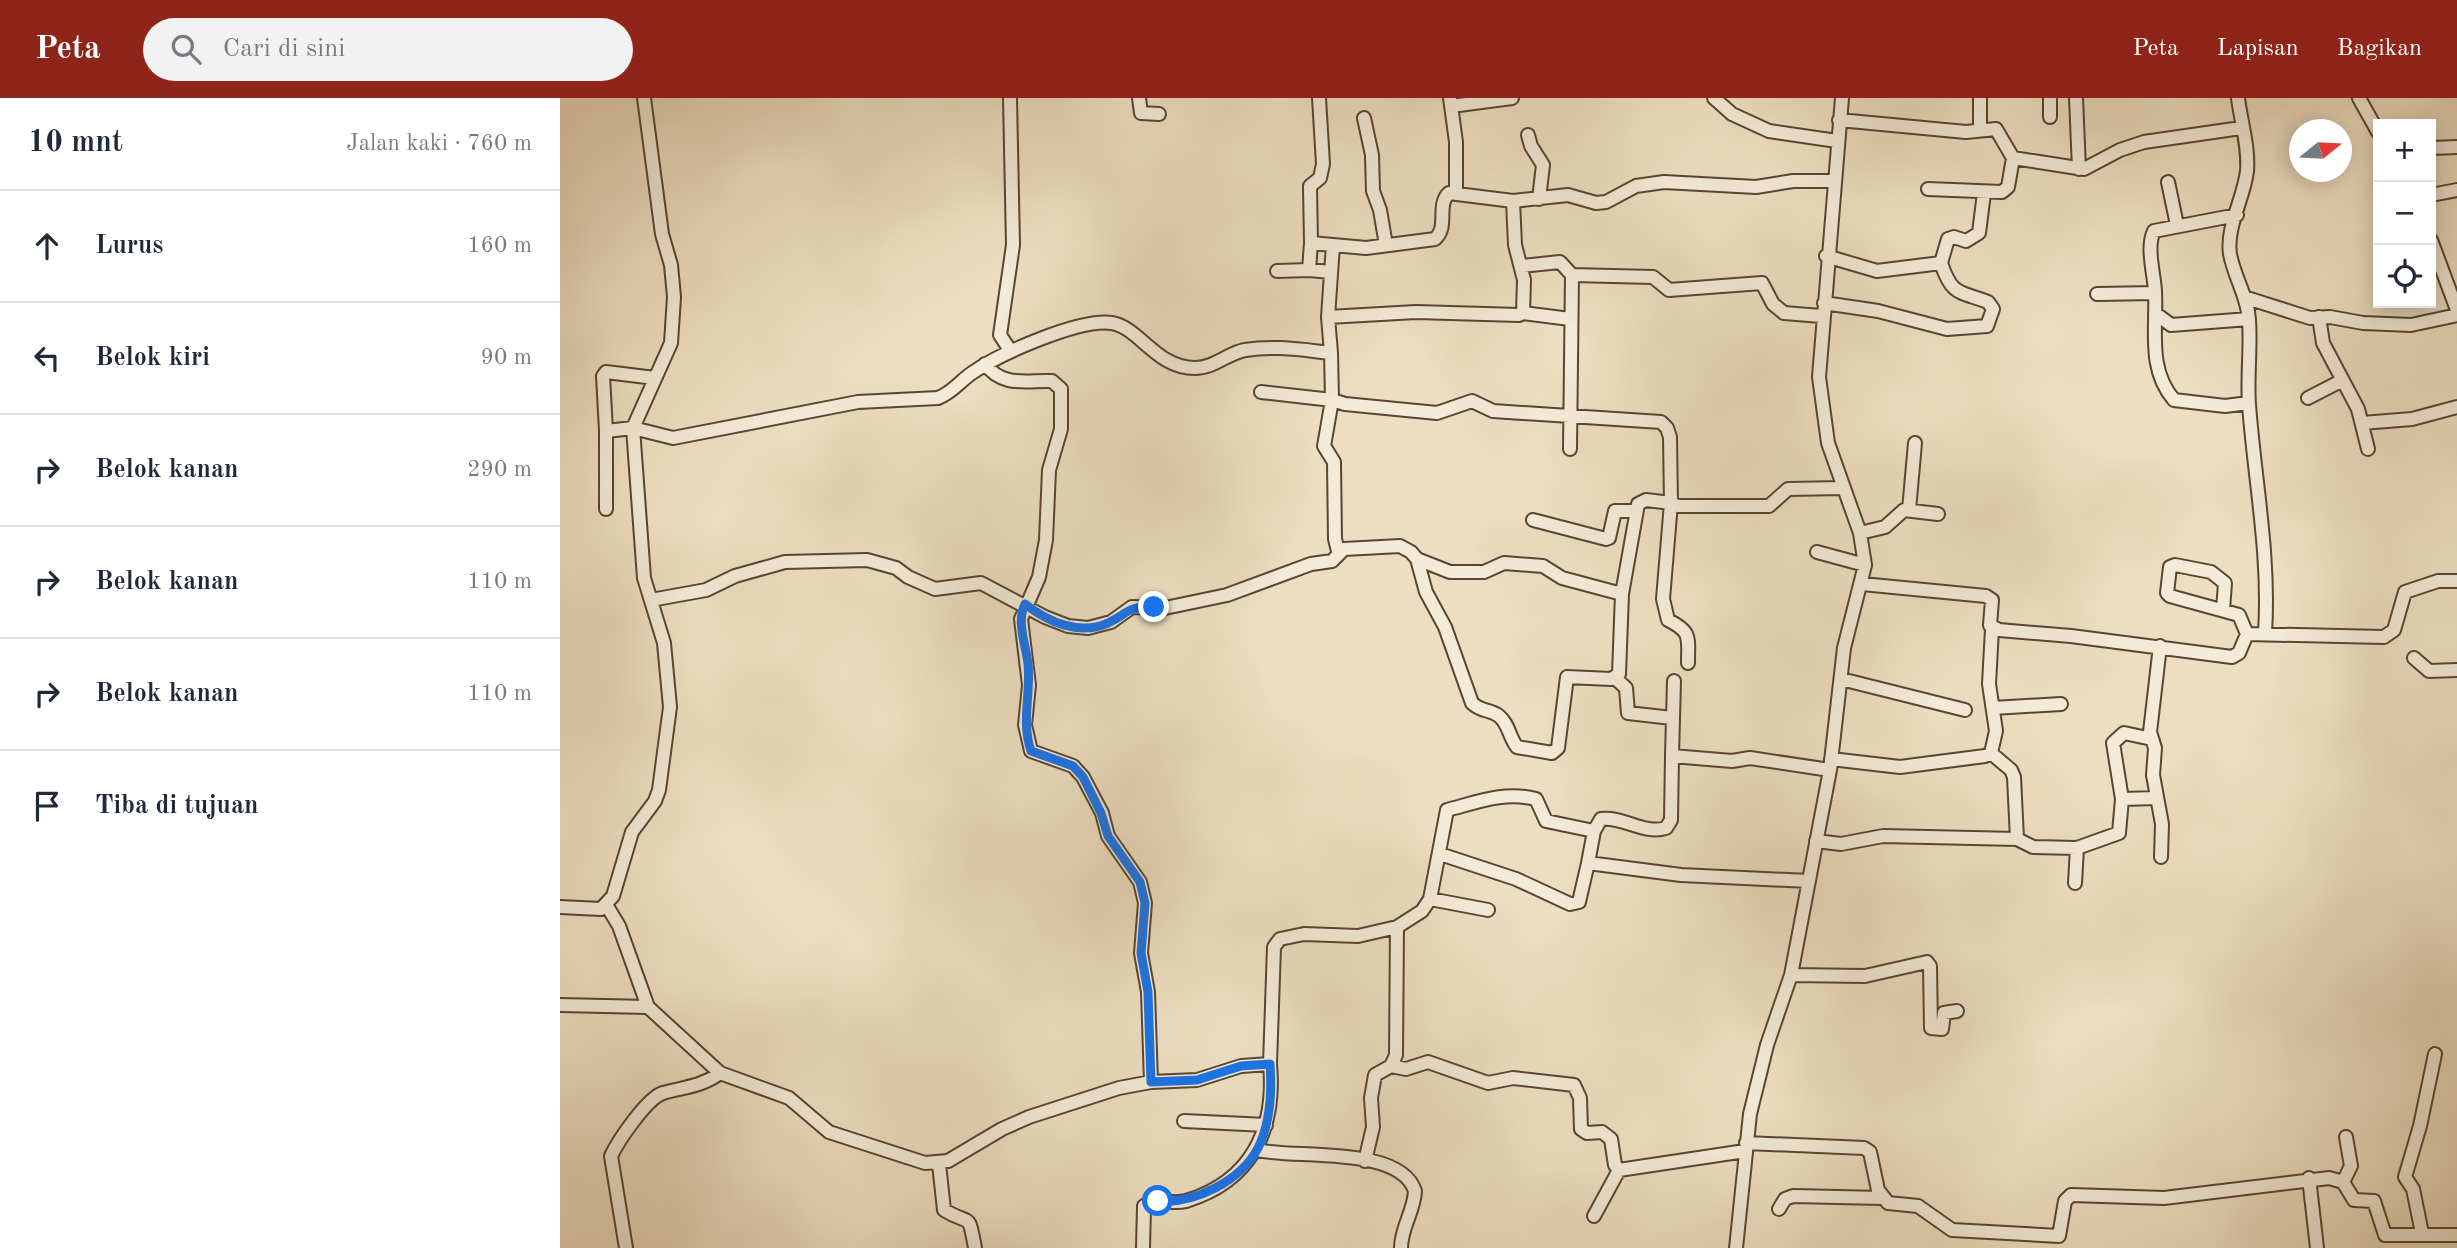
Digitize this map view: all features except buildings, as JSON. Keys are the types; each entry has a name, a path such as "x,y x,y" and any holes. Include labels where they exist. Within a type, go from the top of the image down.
{"street":[{"path":"644,98 662,234 671,265 674,297 671,343 633,428 644,578 659,621 669,681 670,707 659,790 626,844 607,905 619,926 648,1007 719,1073 789,1098 829,1132 939,1164 1029,1117 1119,1088 1151,1082 1197,1080 1241,1066 1270,1064"},
{"path":"1010,98 1013,245 1000,335 1010,350"},
{"path":"1139,98 1141,113 1159,114"},
{"path":"1309,270 1310,186 1320,178 1323,164 1319,98"},
{"path":"1456,192 1451,102 1512,98"},
{"path":"1714,98 1732,114 1769,131 1837,141"},
{"path":"1736,1248 1746,1147 1767,1045 1791,975 1830,765 1844,648 1862,584 1864,565 1860,533 1828,443 1818,377 1826,256 1842,98"},
{"path":"1980,98 1980,130"},
{"path":"2050,98 2050,117"},
{"path":"2076,98 2078,169"},
{"path":"2238,98 2241,128 2246,142 2247,170 2230,254 2245,297 2249,319 2249,404 2264,526 2267,583 2265,633"},
{"path":"2358,98 2373,124"},
{"path":"1364,118 1372,155 1373,191 1380,210 1386,245"},
{"path":"1839,120 1951,131 1996,129 2012,158 2005,190 1984,193 1928,189"},
{"path":"2012,158 2078,169 2144,142 2241,128"},
{"path":"1528,135 1531,146 1543,164 1539,199"},
{"path":"2436,148 2457,147"},
{"path":"1311,243 1366,248 1439,236 1445,195 1456,192 1513,201 1560,195 1606,202 1636,186 1664,183 1756,187 1793,181 1833,181"},
{"path":"2168,182 2177,225"},
{"path":"2436,194 2457,190"},
{"path":"1572,275 1653,277 1668,290 1762,282 1773,304 1784,313 1823,310 1878,311 1947,329 1987,326 1993,309 1988,302 1957,292 1941,263 1948,239 1954,237 1966,241 1979,233 1984,193"},
{"path":"1513,201 1513,230 1521,266 1523,313"},
{"path":"2237,215 2177,225 2151,235 2155,293 2153,333 2157,364 2164,388 2174,400 2225,406 2249,404"},
{"path":"1333,245 1328,317 1332,400 1324,446 1334,462 1335,539 1338,551"},
{"path":"2245,297 2309,317 2411,325 2457,312 2433,245"},
{"path":"1826,256 1877,271 1941,263"},
{"path":"1521,266 1560,262 1572,275 1570,449"},
{"path":"1276,271 1331,272"},
{"path":"2096,294 2155,293"},
{"path":"1328,317 1416,312 1523,313 1570,319"},
{"path":"2155,313 2171,325 2249,319"},
{"path":"2319,317 2323,343 2362,423 2368,449"},
{"path":"606,432 633,428 673,439 859,402 938,398 949,394 985,364 1010,350 1081,327 1111,323 1129,330 1157,356 1195,368 1246,350 1281,348 1331,353"},
{"path":"985,364 995,376 1022,384 1052,381 1058,384 1063,398 1061,429 1049,470 1046,541 1039,577 1025,604 1021,620 1029,685 1025,725 1031,751 1073,766 1083,777 1101,813 1108,836 1144,892 1141,953 1148,992 1151,1082"},
{"path":"606,509 603,376 606,372 655,378"},
{"path":"2308,398 2341,381"},
{"path":"1261,392 1422,413 1447,411 1472,401 1493,411 1661,422 1667,428 1671,448 1671,503 1663,599 1668,620 1681,625 1688,635 1688,663"},
{"path":"2362,423 2412,419 2457,407"},
{"path":"1909,510 1914,443"},
{"path":"1615,678 1619,674 1622,593 1635,511 1642,501 1684,506 1757,507 1769,506 1788,489 1842,488"},
{"path":"1860,533 1885,527 1898,512 1909,510 1938,514"},
{"path":"1533,520 1605,539 1610,534 1615,511 1635,511"},
{"path":"651,600 706,590 735,576 785,562 867,560 896,568 908,577 936,589 981,583 1045,617 1068,626 1088,628 1111,622 1132,607 1165,608 1227,595 1311,564 1332,561 1338,551 1400,546 1417,559 1426,592 1445,627 1472,703 1479,710 1499,716 1517,747 1527,751 1556,751 1567,677 1615,678 1626,688 1628,713 1672,718"},
{"path":"1817,552 1864,565"},
{"path":"1417,559 1450,572 1483,572 1497,564 1543,566 1562,578 1622,593"},
{"path":"1992,629 2236,656 2247,634 2239,615 2170,596 2166,590 2170,567 2175,565 2219,575 2225,583 2223,610"},
{"path":"2247,634 2384,637 2394,630 2405,592 2438,581 2457,581"},
{"path":"1671,756 1732,761 1750,758 1830,765 1900,766 1985,756 1991,752 1996,731 1989,684 1992,600 1986,596 1862,584"},
{"path":"2160,646 2151,722 2157,798 2162,824 2161,857"},
{"path":"2414,658 2428,671 2457,670"},
{"path":"1841,679 1965,710"},
{"path":"1440,854 1516,879 1570,904 1579,902 1594,831 1601,819 1636,827 1666,828 1671,820 1674,681"},
{"path":"1993,708 2061,705"},
{"path":"1816,841 1841,844 1883,835 2017,839 2034,847 2077,848 2119,833 2122,799 2113,743 2124,733 2152,740"},
{"path":"1991,752 2014,777 2017,839"},
{"path":"1143,1248 1144,1206 1158,1201 1180,1202 1201,1196 1238,1170 1257,1150 1266,1125 1272,1090 1270,1064 1274,947 1279,939 1304,934 1358,936 1397,927 1422,911 1430,899 1447,810 1503,795 1536,799 1546,821 1594,831"},
{"path":"2122,799 2157,798"},
{"path":"2075,883 2077,848"},
{"path":"1588,863 1681,875 1809,881"},
{"path":"1430,899 1488,910"},
{"path":"560,906 584,911 607,905"},
{"path":"1366,1161 1373,1127 1371,1098 1375,1075 1391,1066 1396,1055 1397,927"},
{"path":"1791,975 1865,976 1927,962 1930,966 1931,1028 1942,1029 1944,1013 1957,1011"},
{"path":"560,1005 648,1007"},
{"path":"2422,1233 2413,1189 2405,1177 2420,1126 2435,1054"},
{"path":"1391,1066 1406,1069 1428,1062 1488,1083 1513,1078 1574,1086 1580,1098 1581,1129 1587,1133 1602,1132 1611,1139 1615,1165 1619,1170"},
{"path":"626,1248 611,1156 616,1144 655,1096 697,1086 719,1073"},
{"path":"1184,1121 1266,1125"},
{"path":"2343,1182 2351,1166 2346,1137"},
{"path":"1619,1170 1746,1147 1864,1149 1870,1152 1882,1198 1888,1203 1918,1206 1952,1230 2059,1242 2065,1201 2071,1195 2164,1198 2309,1178 2338,1178 2354,1199 2374,1200 2385,1234 2394,1237 2422,1233 2457,1235"},
{"path":"1257,1150 1291,1156 1330,1154 1366,1161 1401,1173 1413,1185 1415,1200 1401,1232 1401,1248"},
{"path":"939,1164 944,1210 953,1216 965,1217 971,1222 975,1248"},
{"path":"1594,1216 1619,1170"},
{"path":"2309,1178 2317,1248"},
{"path":"1779,1209 1785,1199 1793,1196 1882,1198"}],"route":[{"path":"1154,607 1132,607 1111,622 1088,628 1068,626 1045,617 1025,604 1021,620 1029,685 1025,725 1031,751 1073,766 1083,777 1093,794 1108,836 1116,850 1128,862 1144,892 1141,953 1148,992 1151,1082 1197,1080 1241,1066 1270,1064 1271,1101 1257,1150 1238,1170 1201,1196 1180,1202 1158,1201"}]}
